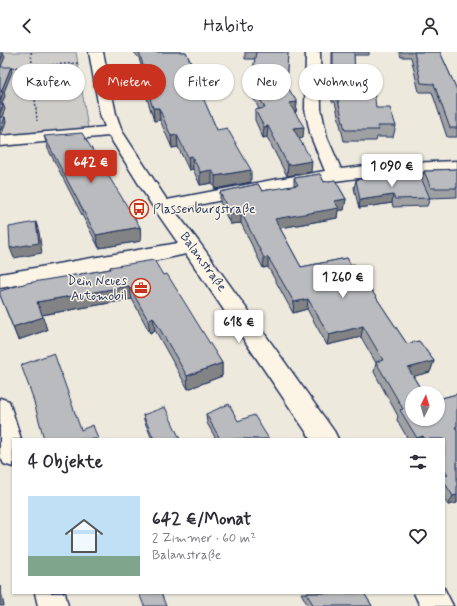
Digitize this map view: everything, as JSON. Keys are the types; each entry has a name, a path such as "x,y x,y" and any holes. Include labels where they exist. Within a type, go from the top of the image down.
{"street":[{"name":"Balanstraße","path":"96,52 108,114 114,131 162,206 192,246 324,438"},
{"path":"313,52 313,109 320,137 335,174"},
{"path":"0,141 114,131"},
{"path":"162,206 246,189 335,174 394,168 457,166"},
{"path":"0,281 163,253 192,246"},
{"path":"0,408 8,449"},
{"path":"50,594 53,606"},
{"path":"430,594 438,606"}],"path":[{"path":"31,52 31,64"},
{"path":"62,64 78,63"},
{"path":"8,68 12,68"},
{"path":"34,100 37,125"}],"shaded area":[{"path":"0,52 76,52 78,64 12,64 12,100 83,100 88,129 0,135"}],"building":[{"path":"139,52 186,52 191,64 174,64 174,100 204,100 217,130 227,128 251,170 215,176 212,170 200,172 192,156 188,157 177,135 171,136 159,108 153,108 150,100 166,100 166,64 143,64"},
{"path":"256,52 288,52 287,64 254,64"},
{"path":"333,52 354,52 354,64 333,64"},
{"path":"414,52 440,52 457,90 457,128 450,128 434,84 421,83"},
{"path":"0,53 3,53 0,61"},
{"path":"0,67 11,67 1,92 3,92 0,101"},
{"path":"291,93 297,102 289,103 304,127 293,128 312,161 288,165 268,126 264,127 255,110 265,108 261,100 291,100"},
{"path":"338,100 375,100 376,108 390,108 396,126 377,126 379,130 345,130"},
{"path":"0,104 3,104 0,113"},
{"path":"0,117 5,117 0,130"},
{"path":"82,133 140,227 96,235 44,136"},
{"path":"457,169 457,188 431,188 424,171 433,171"},
{"path":"320,174 324,182 335,180 346,199 334,201 339,208 275,219 301,267 347,258 351,265 354,264 407,344 419,341 434,361 408,368 419,386 405,386 405,418 400,410 403,409 376,362 383,360 363,326 329,335 308,299 294,302 268,257 264,258 241,212 230,214 220,192 258,184 262,191 298,185 294,178"},
{"path":"420,176 430,198 395,199 393,195 360,200 356,180 374,177"},
{"path":"36,222 39,243 10,248 9,227"},
{"path":"154,260 163,275 167,274 222,363 187,376 153,317 148,320 129,286 37,302 43,317 13,327 0,295 0,291 27,283"},
{"path":"54,353 81,430 93,425 98,438 44,438 32,395 21,365"},
{"path":"457,394 457,426 455,427 457,430 457,495 453,496 445,484 445,476 448,475 445,471 445,438 424,438 423,436 417,438 410,426 445,426 445,397"},
{"path":"229,404 238,421 254,415 268,438 219,438 206,414"},
{"path":"165,407 180,438 154,438 143,415"},
{"path":"139,594 161,594 166,606 144,606"},
{"path":"307,594 365,594 372,606 314,606"}],"place":[{"name":"Plassenburgstraße","path":"139,209"},
{"name":"Dein Neues Automobil","path":"141,288"}]}
